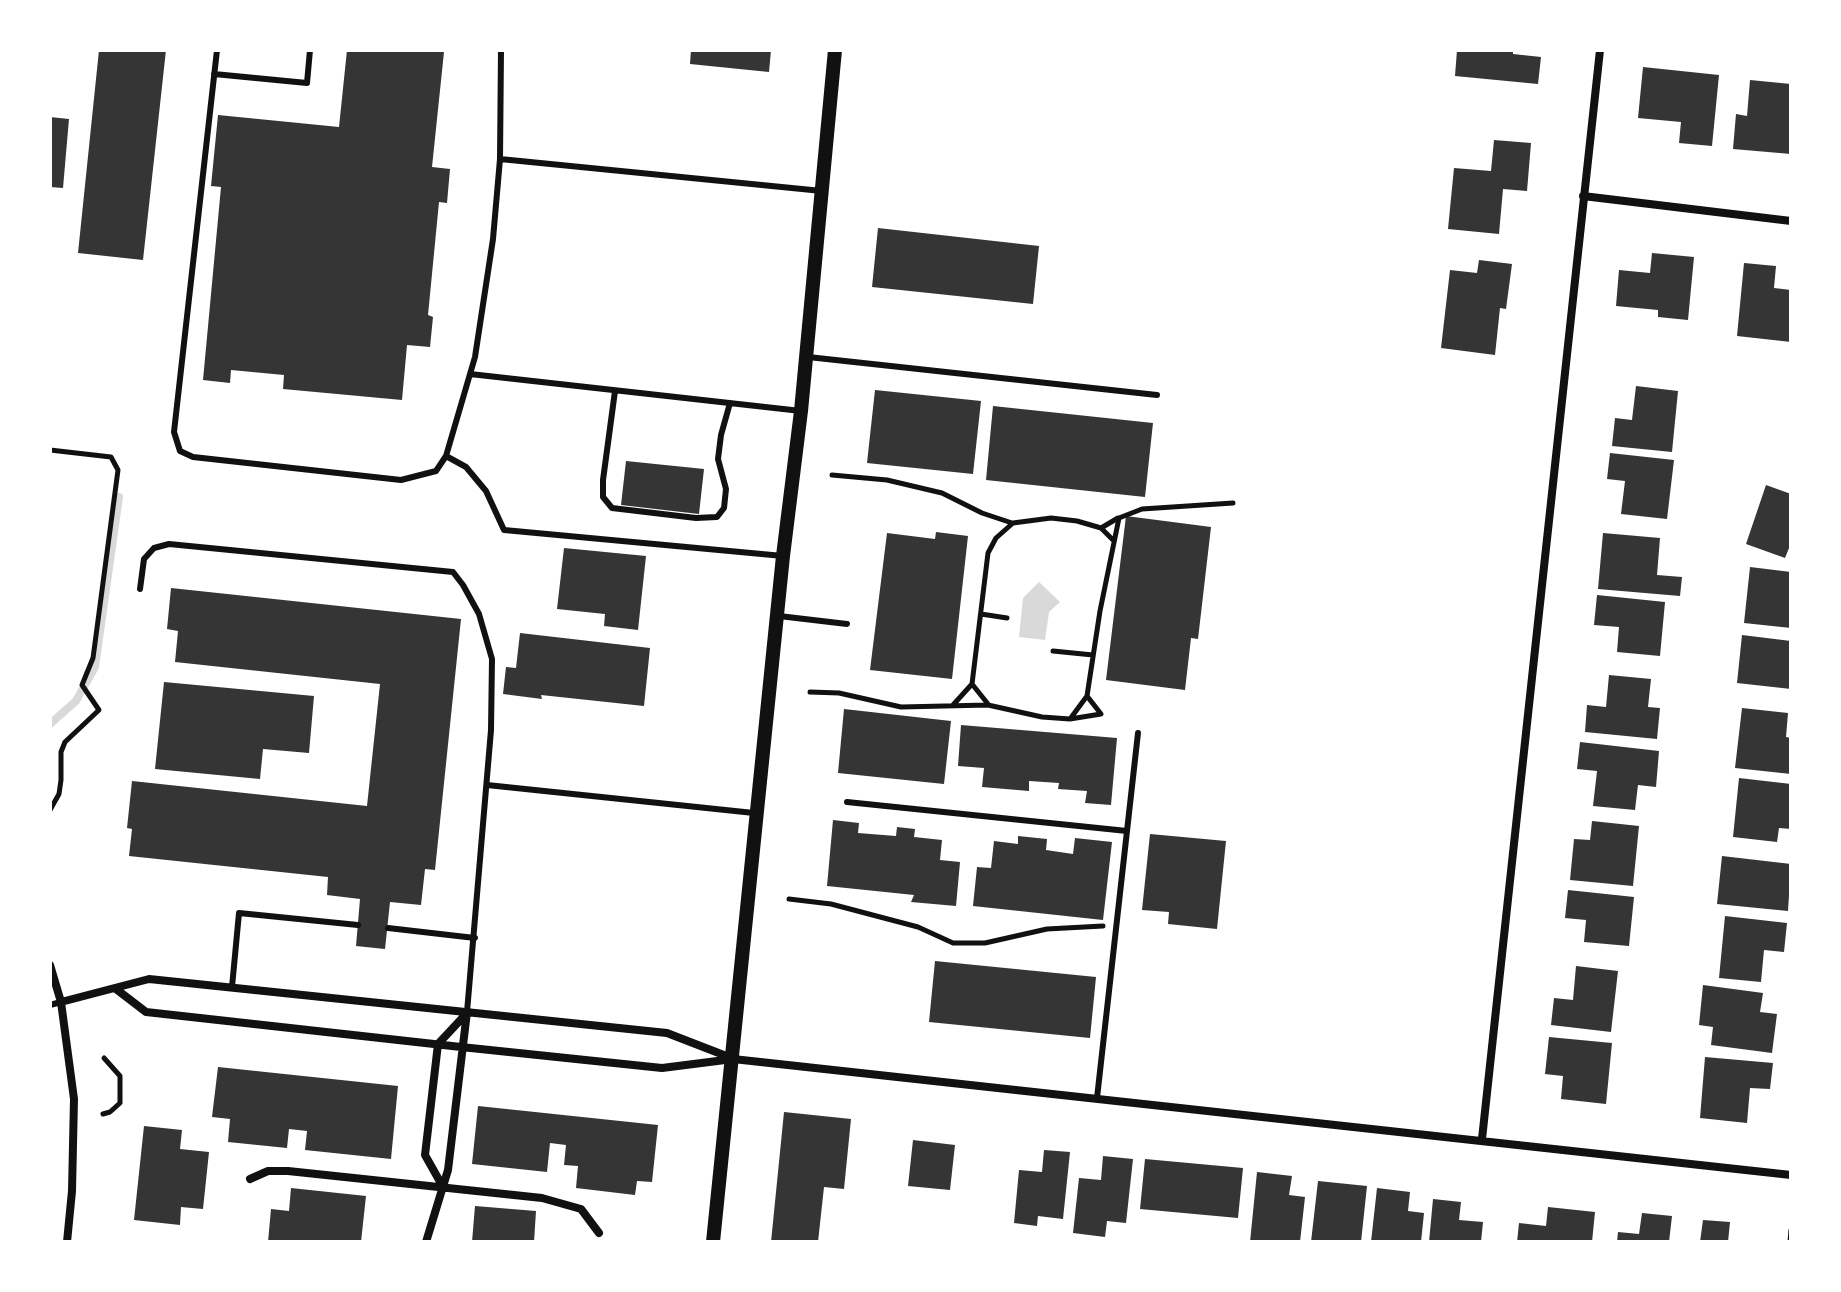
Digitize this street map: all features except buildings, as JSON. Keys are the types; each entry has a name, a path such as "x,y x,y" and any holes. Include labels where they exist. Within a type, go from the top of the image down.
{"street":[{"path":"713,1242 783,556 801,411 835,50"},
{"path":"1482,1139 1600,50"},
{"path":"1583,196 1791,221"},
{"path":"50,965 61,1002 74,1099 72,1191 67,1242"},
{"path":"61,1002 149,979 667,1033 733,1059"},
{"path":"116,989 146,1012 461,1047 662,1068 733,1059 1791,1175"},
{"path":"443,1187 425,1155 438,1044 467,1012"},
{"path":"426,1242 448,1170 467,1012"},
{"path":"250,1179 268,1171 288,1171 563,1203 581,1209 599,1233"}],"lane":[{"path":"217,50 174,432 180,451 193,457 401,480 436,471 446,456 470,374 493,239 500,159 501,50"},
{"path":"214,74 307,83 310,50"},
{"path":"500,159 822,191"},
{"path":"804,357 1157,395"},
{"path":"470,374 801,411"},
{"path":"615,391 603,497 612,508 696,518 717,517 724,508 726,489 718,459 730,403"},
{"path":"446,456 466,467 486,491 504,530 783,556"},
{"path":"140,589 144,559 154,548 169,544 453,572 479,614 492,659 487,785 467,1012"},
{"path":"777,616 847,624"},
{"path":"1097,1098 1138,733"},
{"path":"487,785 758,814"},
{"path":"847,802 1127,831"},
{"path":"232,987 239,913 358,925"},
{"path":"388,928 475,938"},
{"path":"50,1005 61,1002"}],"path":[{"path":"50,450 111,457 118,470 93,658 84,689 99,710 65,742 61,752 59,794 50,810"},
{"path":"832,475 887,480 942,493 982,513 1013,523 1051,518 1077,521 1101,528 1113,540"},
{"path":"1101,528 1142,509 1233,503"},
{"path":"1070,719 1087,696 1119,518"},
{"path":"953,706 972,684 988,553 996,538 1013,523"},
{"path":"981,614 1007,618"},
{"path":"1053,651 1093,655"},
{"path":"972,684 988,705"},
{"path":"810,692 839,693 901,707 988,705 1042,717 1070,719 1101,714 1087,696"},
{"path":"789,899 831,904 918,927 953,943 985,943 1047,929 1116,925"},
{"path":"103,1114 120,1103 120,1076 104,1058"},
{"path":"1790,1242 1791,1230"}],"shaded area":[{"path":"1039,582 1060,602 1049,612 1045,640 1019,637 1023,598"}],"waterway":[{"path":"50,724 76,701 95,667 119,497"}]}
